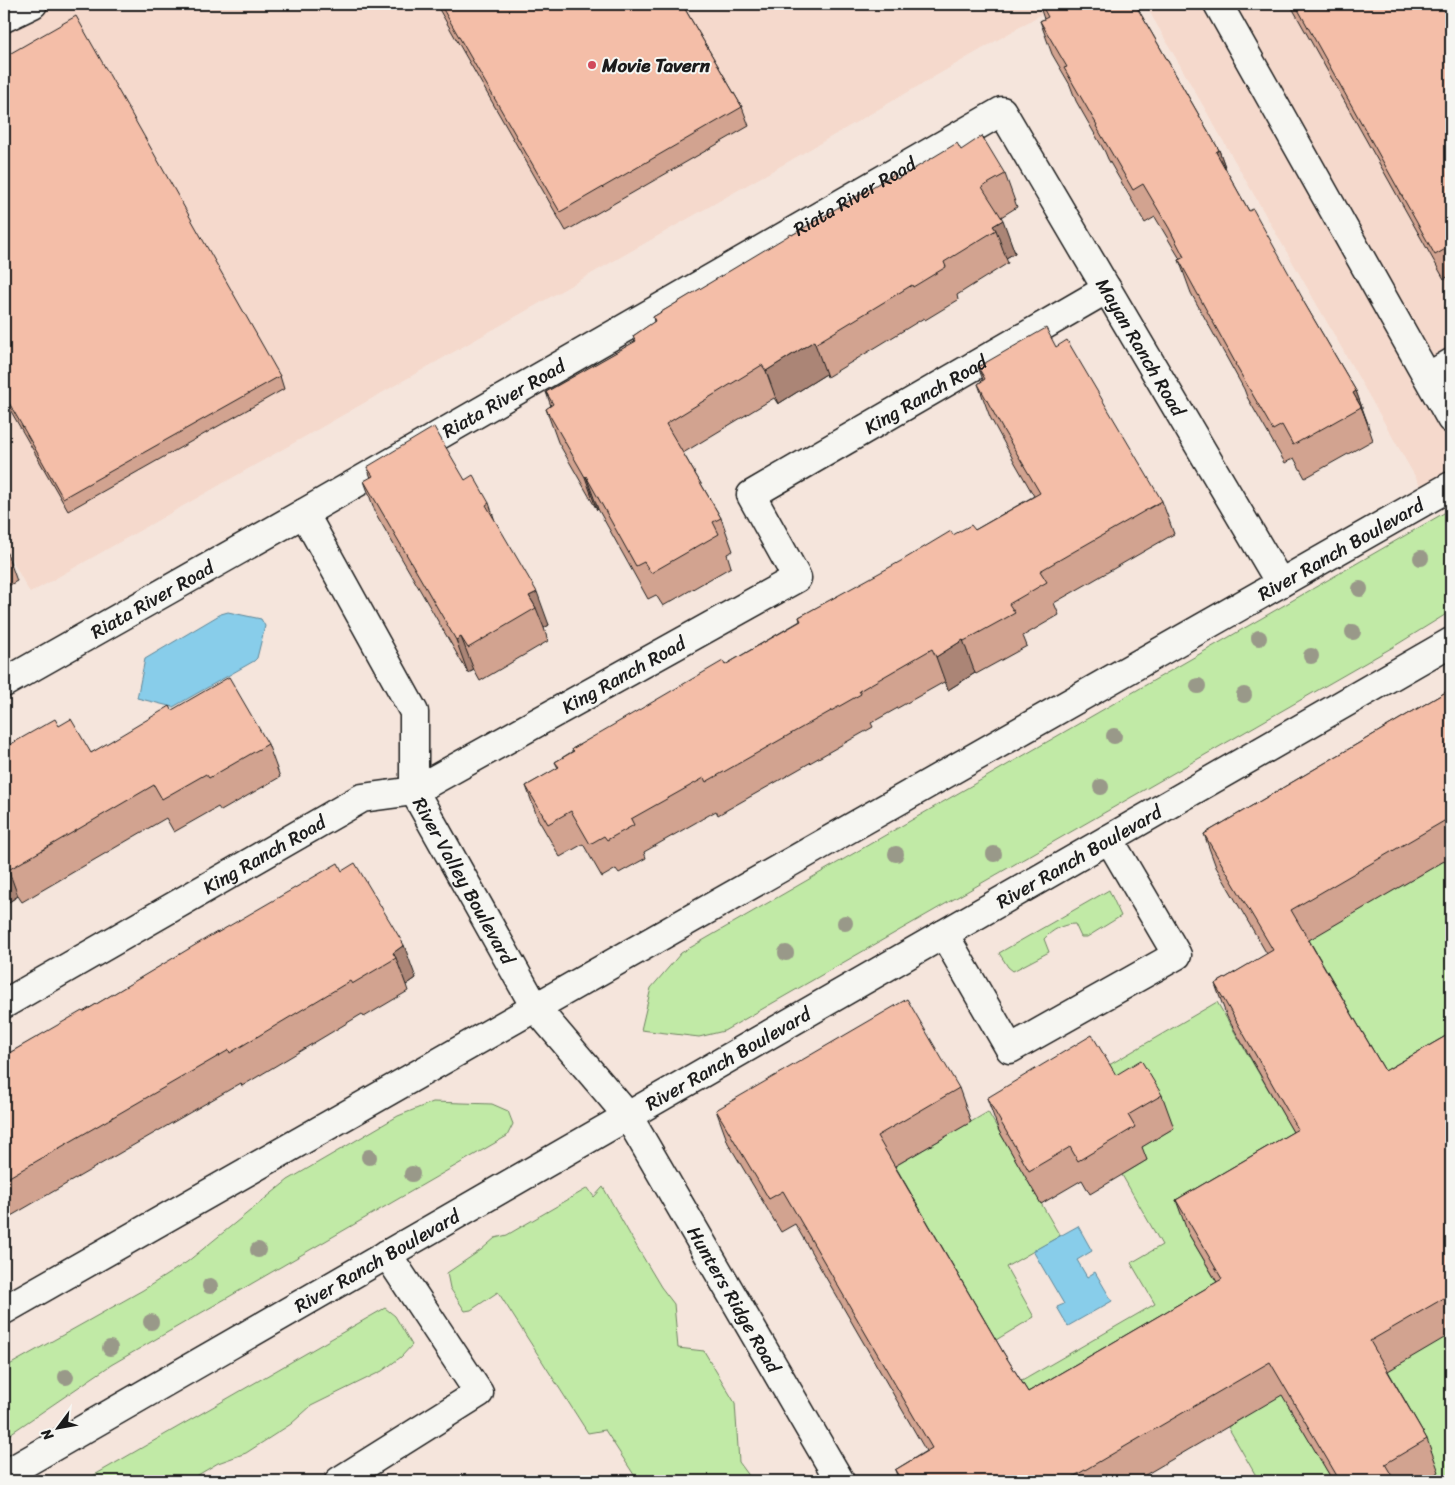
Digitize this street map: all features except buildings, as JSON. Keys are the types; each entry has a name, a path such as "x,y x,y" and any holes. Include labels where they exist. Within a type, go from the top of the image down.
{"street":[{"path":"4,18 32,4"},
{"path":"1218,4 1451,420"},
{"name":"Mayan Ranch Road","path":"1002,111 1280,583"},
{"name":"Riata River Road","path":"4,683 304,513 1002,111"},
{"name":"King Ranch Road","path":"4,1004 362,798 414,791 797,578 751,495 1107,289"},
{"path":"1428,377 1451,363"},
{"name":"River Ranch Boulevard","path":"4,1310 1451,486"},
{"name":"River Valley Boulevard","path":"304,513 414,712 414,791 535,1007 628,1116"},
{"name":"River Ranch Boulevard","path":"4,1475 1451,642"},
{"path":"944,934 1010,1049 1177,955 1109,839"},
{"name":"Hunters Ridge Road","path":"628,1116 840,1481"},
{"path":"339,1481 479,1394 387,1254"}],"shaded area":[{"path":"4,4 1059,4 786,163 30,593 4,546"},
{"path":"1145,4 1451,4 1451,486 1428,499"}],"green space":[{"path":"1451,509 1451,611 1448,613 1393,647 724,1031 699,1037 641,1030 651,988 681,953"},
{"path":"1451,857 1451,1073 1398,1104 1304,942"},
{"path":"1109,890 1121,916 1087,937 1081,937 1075,924 1058,928 1044,939 1049,952 1013,971 1008,967 999,953"},
{"path":"1217,1002 1339,1210 1451,1334 1451,1481 1424,1481 1188,1233 1333,1481 1259,1481 1228,1427 1246,1416 1025,1402 1015,1385 1155,1304 1131,1263 1162,1245 1122,1175 1147,1160 1140,1148 1174,1128 1128,1108 1104,1068"},
{"path":"433,1102 492,1104 508,1111 513,1124 507,1136 111,1365 4,1438 4,1368 143,1290 187,1262 288,1180 398,1116"},
{"path":"988,1112 1060,1236 1006,1267 1034,1317 991,1343 890,1169"},
{"path":"603,1187 661,1287 674,1304 678,1348 704,1351 735,1403 739,1462 753,1481 652,1481 648,1475 638,1481 605,1430 588,1433 498,1292 471,1310 465,1311 450,1288 447,1273 495,1238 507,1235 588,1188 594,1197"},
{"path":"385,1308 395,1316 412,1345 401,1357 382,1371 311,1406 291,1424 246,1453 218,1463 188,1481 84,1481"}],"water":[{"path":"228,612 261,619 265,626 257,658 254,661 173,707 137,698 145,659 221,614"},
{"path":"1078,1226 1092,1251 1077,1260 1087,1277 1095,1272 1112,1301 1068,1326 1057,1307 1064,1304 1033,1251"}],"place":[{"name":"Movie Tavern","path":"592,65"}]}
